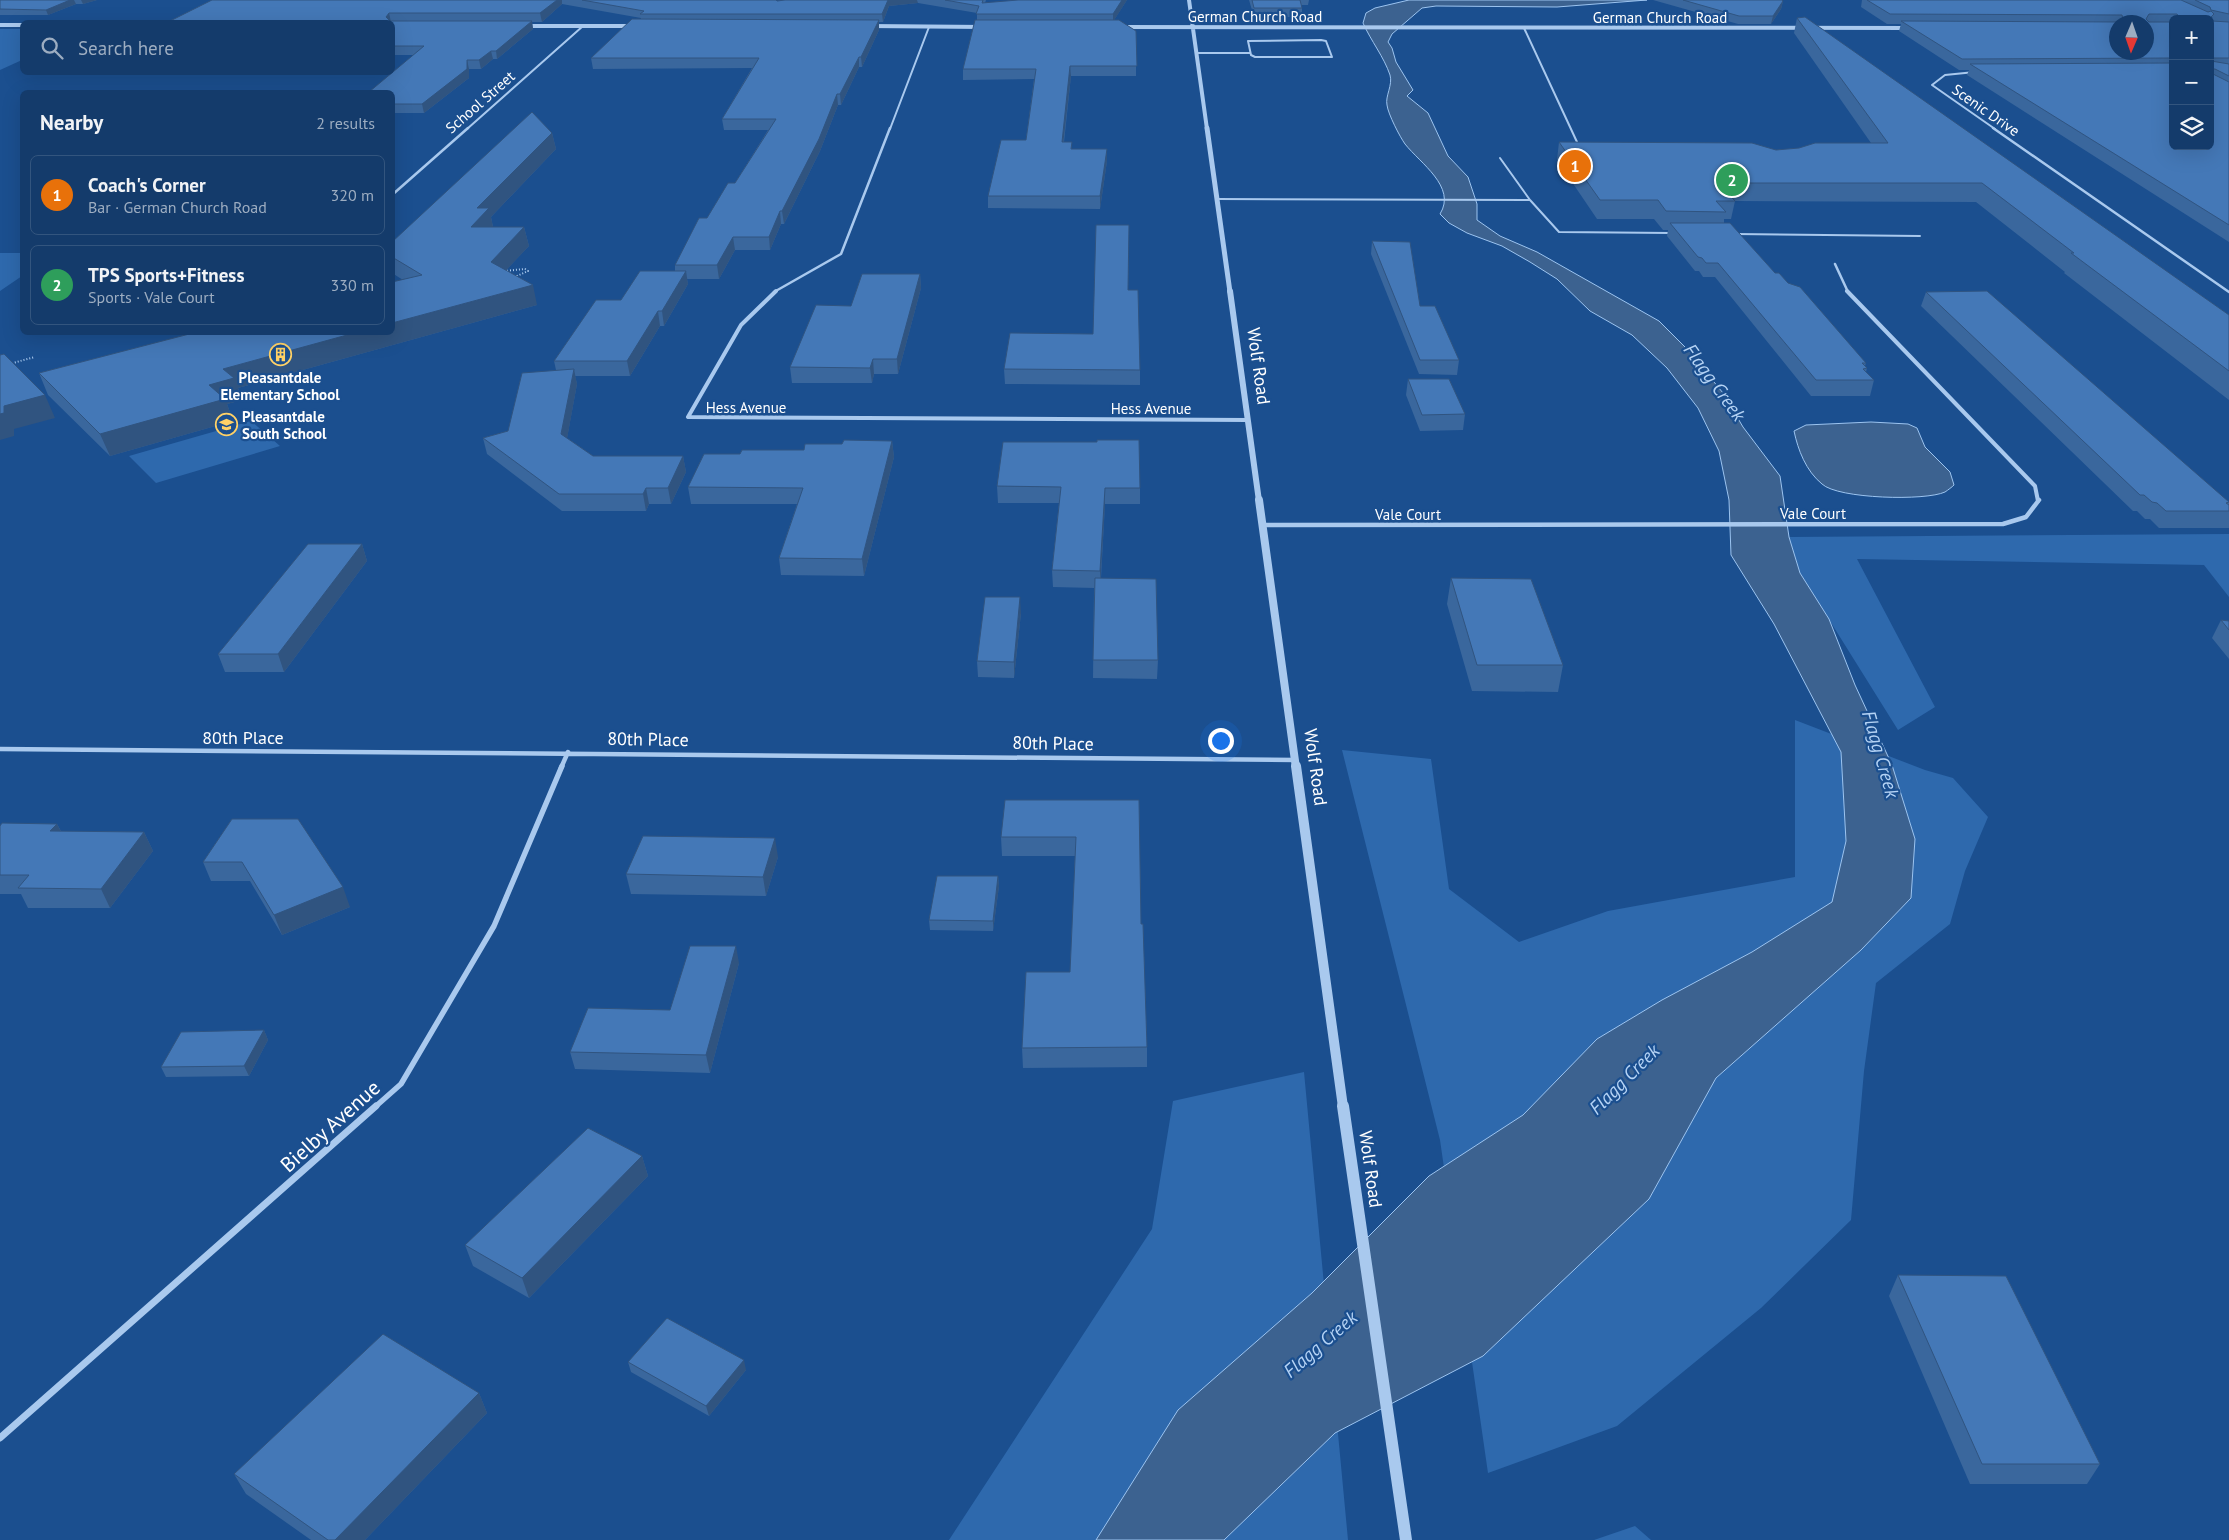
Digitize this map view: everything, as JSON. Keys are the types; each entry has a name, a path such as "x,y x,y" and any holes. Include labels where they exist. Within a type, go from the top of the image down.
{"street":[{"name":"Wolf Road","path":"1189,0 1359,1220 1406,1540"},
{"path":"0,24 20,25"},
{"path":"516,26 641,26"},
{"name":"School Street","path":"395,192 583,26"},
{"path":"860,26 988,27"},
{"name":"Hess Avenue","path":"929,27 841,254 771,294 741,325 688,418 1248,420"},
{"name":"German Church Road","path":"1114,27 1919,28"},
{"name":"Scenic Drive","path":"1980,72 1942,77 1936,79 1932,85 2229,292"},
{"name":"Vale Court","path":"1263,525 2002,524 2026,518 2040,500 2035,486 1846,290 1835,264"},
{"name":"80th Place","path":"0,749 568,752 1296,760"},
{"name":"Bielby Avenue","path":"0,1438 401,1084 494,926 568,752"}],"lane":[{"path":"1524,28 1577,142"},
{"path":"1196,53 1332,57 1326,41 1321,40 1248,41 1251,54"},
{"path":"1500,158 1530,200 1559,232 1676,234"},
{"path":"1217,199 1530,200"},
{"path":"1734,234 1920,236"}],"path":[{"path":"499,272 525,269 528,271 518,276 518,281"},
{"path":"9,364 35,357"}],"shaded area":[{"path":"0,29 20,29 20,61 0,70"},
{"path":"0,253 20,253 20,277 0,291"},
{"path":"251,421 280,446 156,483 129,456"},
{"path":"2229,534 2229,597 2204,565 1857,559 1935,707 1898,730 1800,573 1789,537"},
{"path":"1795,720 1925,770 1953,778 1988,817 1965,871 1950,924 1876,983 1864,1071 1851,1220 1761,1308 1617,1426 1488,1473 1440,1140 1342,750 1431,759 1449,889 1519,942 1608,911 1795,877"},
{"path":"1304,1072 1348,1540 949,1540 1152,1229 1173,1101"},
{"path":"1635,1526 1651,1540 1594,1540"}],"water":[{"name":"Flagg Creek","path":"1409,0 1647,0 1557,7 1436,6 1422,8 1392,34 1388,42 1396,62 1413,90 1407,96 1428,113 1448,156 1468,177 1477,204 1477,220 1500,236 1537,252 1659,321 1687,349 1723,393 1743,427 1780,476 1789,537 1800,573 1829,619 1855,685 1892,765 1915,839 1911,898 1861,950 1716,1078 1649,1199 1483,1356 1335,1433 1224,1540 1096,1540 1178,1410 1312,1293 1429,1176 1523,1115 1597,1039 1662,1000 1752,952 1832,902 1846,841 1841,752 1774,624 1731,555 1729,500 1719,451 1698,408 1667,368 1632,335 1590,311 1557,279 1502,246 1467,233 1449,223 1440,214 1444,204 1444,194 1427,167 1405,144 1395,125 1387,102 1391,83 1390,75 1363,23 1366,13 1375,8"},
{"path":"1871,422 1908,424 1917,428 1925,447 1950,472 1954,485 1945,492 1935,495 1882,497 1845,493 1831,489 1816,479 1804,460 1794,431 1806,425"}],"building":[{"path":"0,0 70,0 46,10 0,9"},
{"path":"212,0 557,0 540,13 389,13 386,17 389,20 172,20"},
{"path":"582,0 888,0 882,14 640,14 644,11"},
{"path":"945,0 983,0 982,3 1018,0 1122,0 1113,14 976,14 979,6"},
{"path":"1252,0 1300,0 1302,8 1254,8"},
{"path":"1683,0 1783,1 1773,16 1739,16"},
{"path":"1867,0 2181,0 2208,12 2211,11 2214,14 1890,14"},
{"path":"2195,0 2229,0 2229,14 2211,10 2210,7"},
{"path":"1805,17 2229,315 2229,371 2071,253 2074,253 1982,183 1719,183 1735,201 1716,201 1726,212 1666,211 1658,200 1600,200 1559,142 1752,143 1776,150 1799,148 1815,143 1888,143 1797,18"},
{"path":"632,19 879,20 840,94 837,94 819,139 782,211 780,211 769,237 733,237 717,265 675,265 699,218 707,218 728,183 735,183 776,119 722,119 759,58 591,58"},
{"path":"975,20 1119,20 1136,31 1137,66 1070,66 1062,142 1072,142 1071,149 1107,149 1100,196 988,196 1001,140 1026,140 1036,69 963,69"},
{"path":"395,21 532,21 496,51 491,51 479,60 467,60 467,69 422,104 395,104 395,90 371,90 389,75 395,75 395,70 424,46 395,46"},
{"path":"1901,21 2109,22 2109,58 1962,59"},
{"path":"2214,21 2229,22 2229,58 2214,58"},
{"path":"2154,22 2169,22 2169,58 2154,58"},
{"path":"2214,62 2229,64 2229,76 2215,69"},
{"path":"2169,63 2169,150 2214,150 2214,74 2229,82 2229,225 1970,64"},
{"path":"532,112 552,133 477,208 489,208 471,227 524,227 491,262 533,285 395,322 395,281 422,275 395,259 395,239"},
{"path":"1670,223 1730,223 1775,273 1779,273 1788,283 1800,287 1866,363 1862,363 1867,368 1863,369 1874,380 1816,380 1718,263 1706,263 1702,258 1698,257"},
{"path":"1096,225 1129,225 1128,290 1138,290 1140,370 1004,369 1010,333 1093,334"},
{"path":"1372,241 1410,242 1420,306 1435,306 1459,360 1420,360"},
{"path":"640,271 686,271 662,311 658,311 627,361 554,361 596,300 621,300"},
{"path":"862,274 920,274 897,359 873,359 870,368 790,367 816,305 851,306"},
{"path":"1987,291 2229,502 2226,503 2229,505 2229,511 2166,511 2144,495 2140,495 1926,292"},
{"path":"185,335 347,335 223,369 234,378 209,385 225,399 100,434 39,373"},
{"path":"4,354 45,395 4,406 4,413 0,414 0,355"},
{"path":"574,369 561,434 593,456 683,456 668,488 646,488 643,494 559,494 483,438 508,431 522,373"},
{"path":"1408,379 1449,379 1465,414 1422,415"},
{"path":"844,440 892,441 862,559 779,558 803,488 688,487 704,454 740,454 742,450 804,450 805,444 842,444"},
{"path":"1097,440 1139,440 1140,488 1105,488 1100,571 1052,570 1061,487 997,486 1003,442 1097,442"},
{"path":"308,544 362,544 278,654 218,654"},
{"path":"1095,578 1156,579 1158,660 1093,660"},
{"path":"1451,578 1531,579 1563,665 1477,665"},
{"path":"985,597 1020,597 1014,662 977,661"},
{"path":"2221,620 2229,621 2229,630"},
{"path":"1005,800 1139,800 1141,924 1143,924 1147,1047 1022,1048 1026,972 1070,972 1076,837 1001,837"},
{"path":"232,819 298,819 343,887 274,915 242,862 203,862"},
{"path":"2,823 57,824 50,831 144,832 101,889 18,888 29,875 0,875 0,826"},
{"path":"643,836 775,838 763,877 626,874"},
{"path":"937,876 998,876 993,921 929,920"},
{"path":"690,946 736,946 706,1055 570,1052 588,1008 670,1010"},
{"path":"264,1030 244,1066 161,1067 181,1032"},
{"path":"588,1128 642,1156 522,1278 465,1245"},
{"path":"1898,1275 2006,1276 2100,1464 1982,1464"},
{"path":"667,1318 744,1360 706,1406 628,1362"},
{"path":"383,1334 479,1393 335,1540 328,1540 234,1474"}],"place":[{"name":"Coach's Corner","path":"1575,166"},
{"name":"TPS Sports+Fitness","path":"1732,180"},
{"name":"Pleasantdale Elementary School","path":"280,354"},
{"name":"Pleasantdale South School","path":"226,425"}]}
